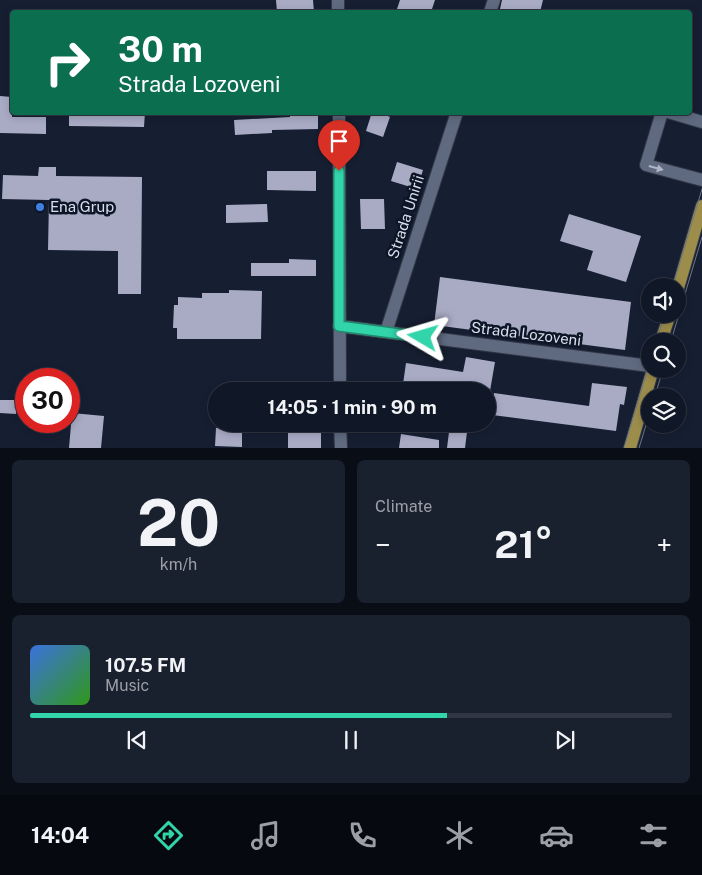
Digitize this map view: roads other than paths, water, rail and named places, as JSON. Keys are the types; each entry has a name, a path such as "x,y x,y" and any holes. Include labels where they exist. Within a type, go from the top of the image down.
{"main road":[{"path":"681,278 702,206"},
{"path":"630,448 650,378"}],"street":[{"path":"338,115 340,382"},
{"name":"Strada Unirii","path":"386,332 456,115"},
{"path":"661,115 646,165 702,180"},
{"path":"678,115 702,122"},
{"name":"Strada Lozoveni","path":"339,326 641,365"},
{"path":"340,432 341,448"}],"tram line":[{"path":"675,278 702,189"},
{"path":"673,333 702,237"},
{"path":"659,333 662,323"},
{"path":"624,448 645,378"},
{"path":"657,388 660,378"},
{"path":"639,448 644,433"}],"place":[{"name":"Ena Grup","path":"40,207"}]}
